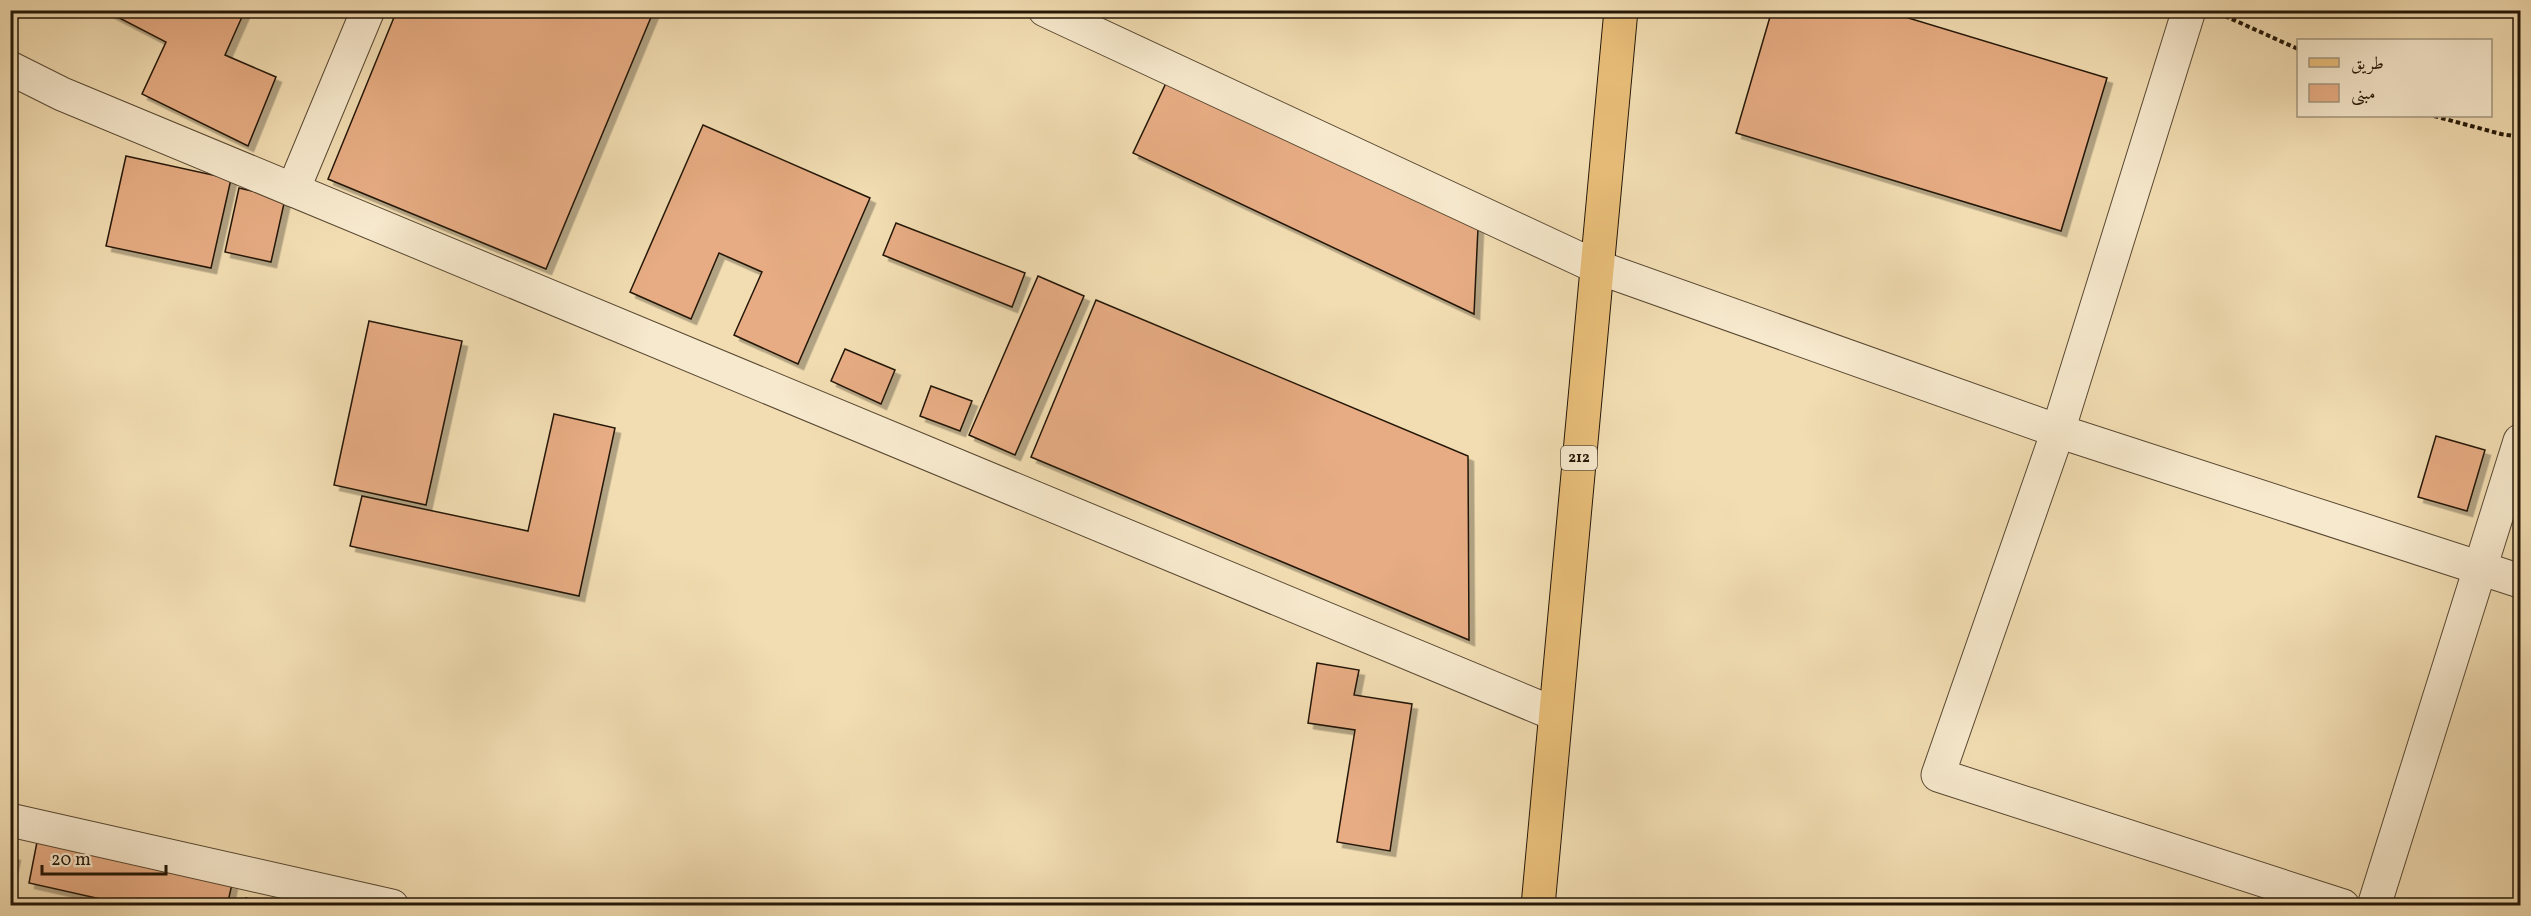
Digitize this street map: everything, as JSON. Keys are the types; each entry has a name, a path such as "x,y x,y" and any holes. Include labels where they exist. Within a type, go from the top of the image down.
{"main road":[{"name":"212","path":"1538,906 1621,10"}],"street":[{"path":"293,190 368,10"},
{"path":"1045,10 1597,267 2058,431 2520,581"},
{"path":"2189,10 2058,431 1938,775 2343,906"},
{"path":"10,68 62,94 1555,714"},
{"path":"2374,906 2520,441"},
{"path":"10,820 392,906"}],"path":[{"path":"2223,15 2297,49"},
{"path":"2438,117 2520,137"}],"building":[{"path":"104,10 245,10 225,55 276,77 248,146 142,94 166,42"},
{"path":"397,10 654,10 546,269 328,179"},
{"path":"1772,10 1882,10 2107,78 2061,231 1736,133"},
{"path":"1167,81 1478,228 1474,314 1133,153"},
{"path":"703,125 870,198 798,364 734,335 762,272 719,253 691,319 630,292"},
{"path":"126,156 231,179 211,268 106,246"},
{"path":"239,188 285,199 271,262 225,252"},
{"path":"896,223 1025,273 1012,307 883,255"},
{"path":"1038,276 1084,296 1015,455 969,435"},
{"path":"1096,300 1468,456 1469,640 1031,457"},
{"path":"369,321 462,341 426,505 334,485"},
{"path":"845,349 895,370 881,404 831,381"},
{"path":"931,386 972,401 960,431 920,416"},
{"path":"554,414 615,428 579,596 350,546 362,496 528,531"},
{"path":"2436,436 2485,450 2467,511 2418,497"},
{"path":"1317,663 1359,670 1354,695 1412,704 1390,851 1337,842 1355,730 1308,723"},
{"path":"37,842 232,884 227,906 132,906 29,883"},
{"path":"10,854 15,855 10,878"},
{"path":"246,898 279,906 245,906"}]}
